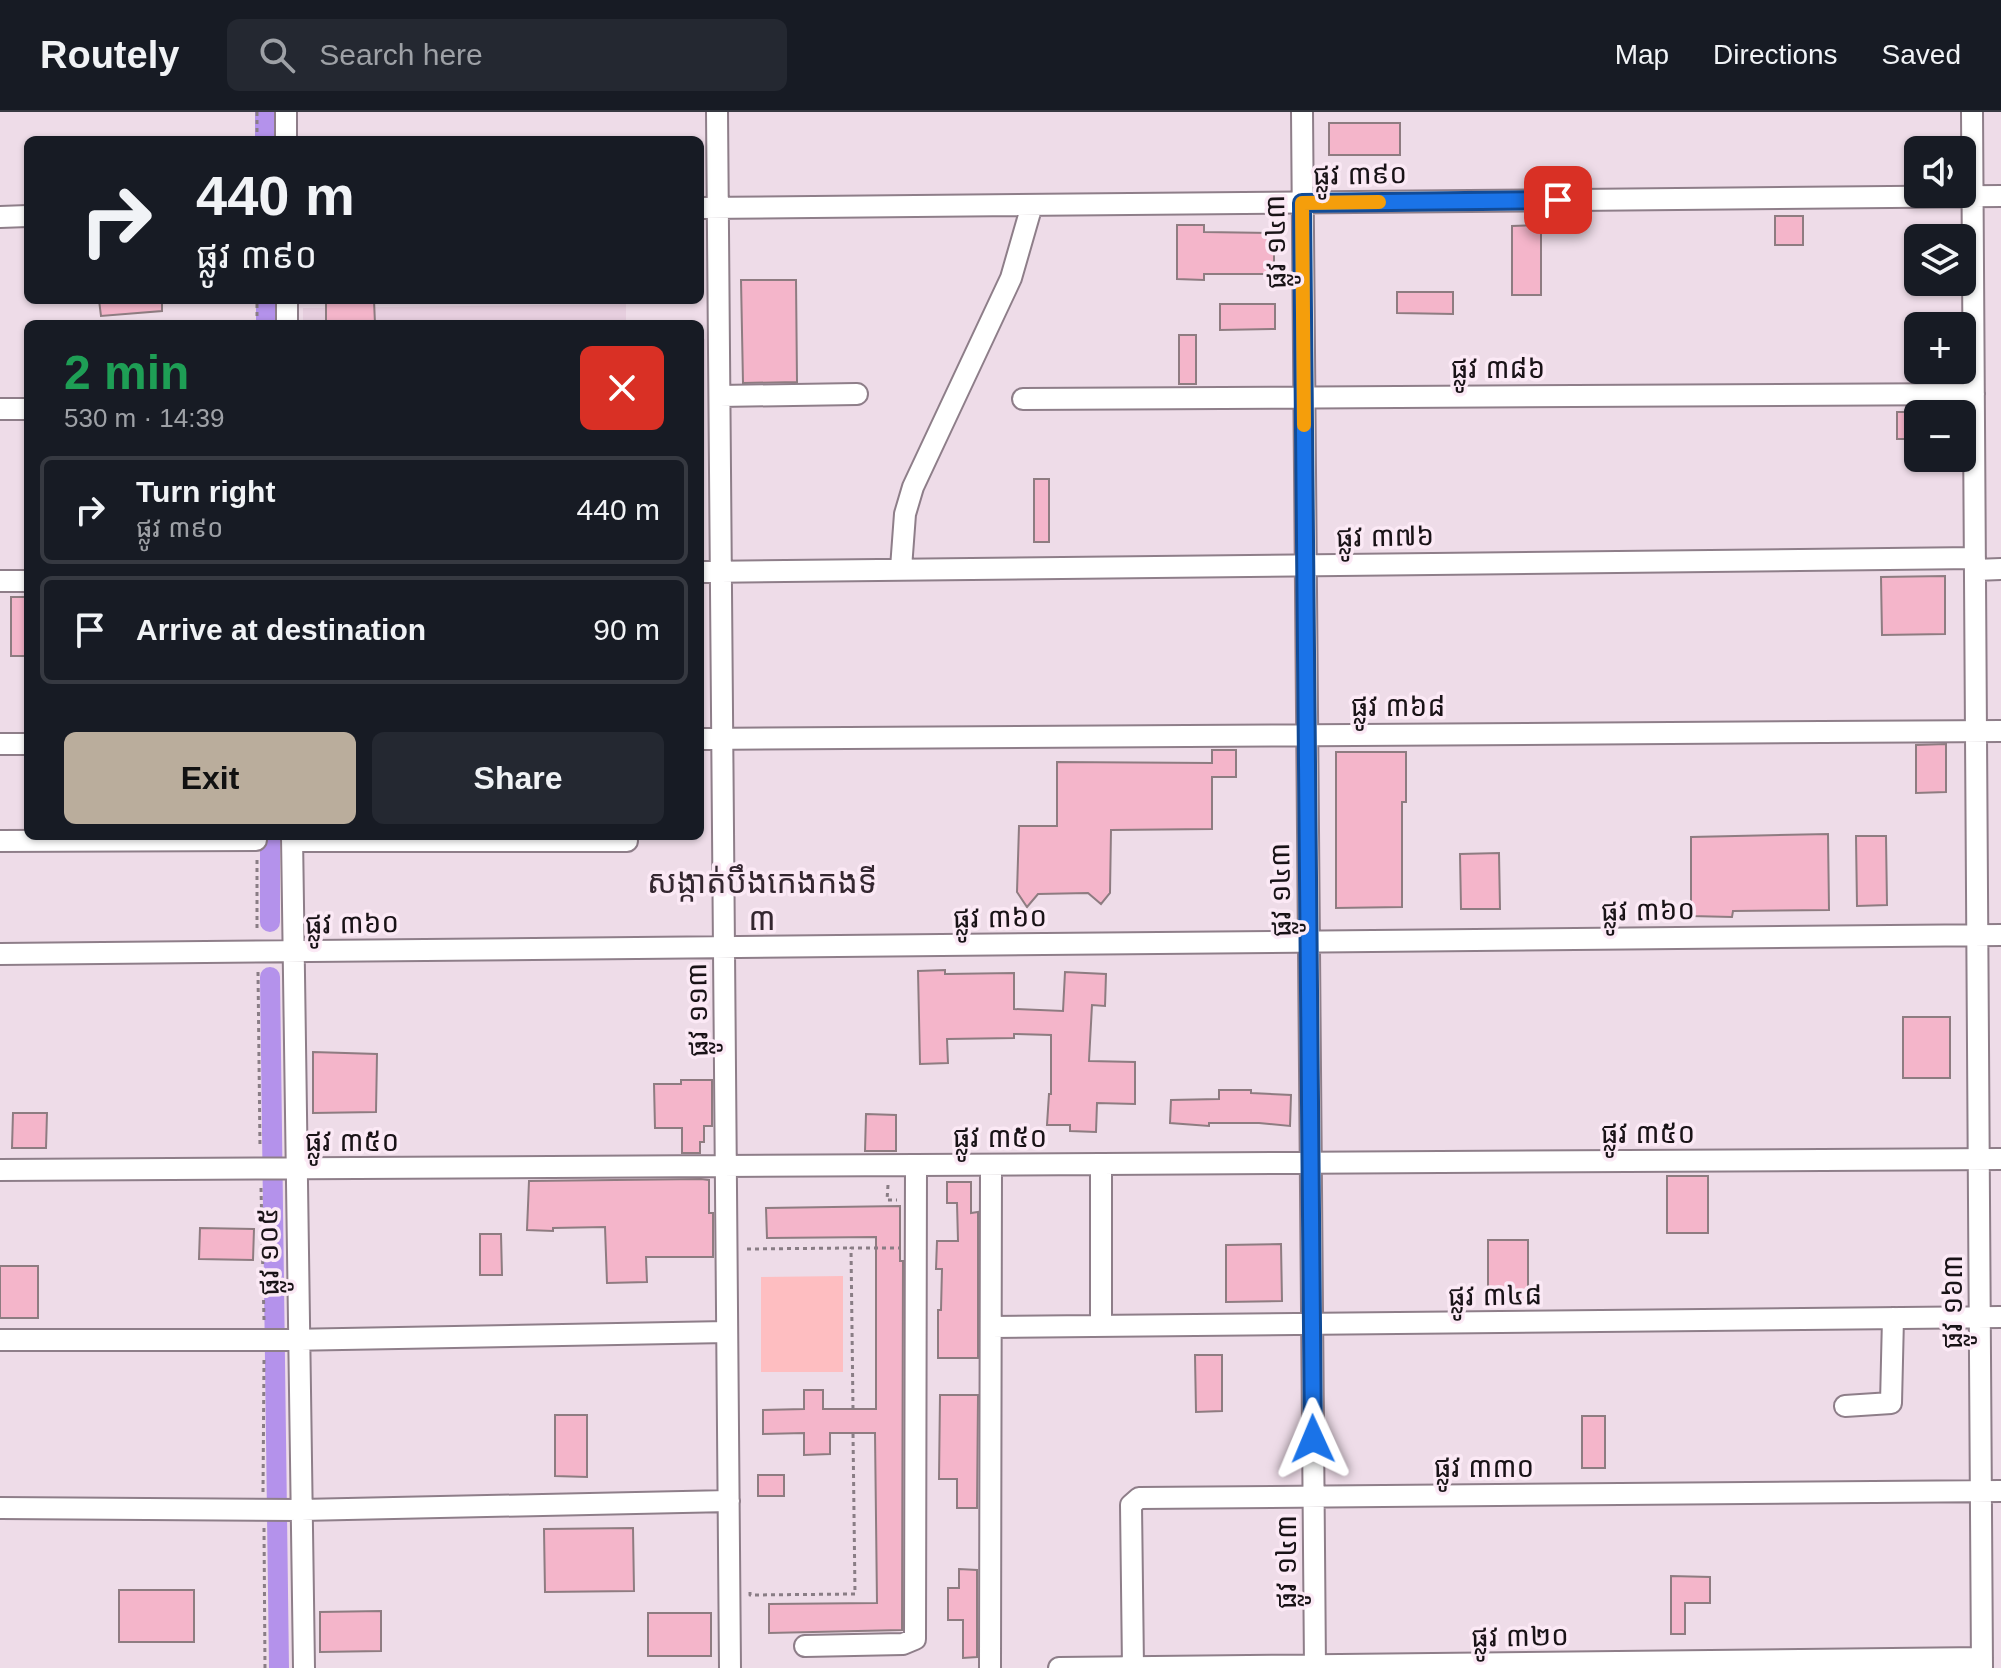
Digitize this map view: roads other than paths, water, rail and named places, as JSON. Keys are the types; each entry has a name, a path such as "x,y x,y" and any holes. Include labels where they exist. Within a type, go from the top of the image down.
{"street":[{"path":"286,112 286,136"},
{"name":"ផ្លូវ ១១៣","path":"717,112 709,208 720,396 730,1668"},
{"name":"ផ្លូវ ១៤៣","path":"1302,112 1315,1667"},
{"name":"ផ្លូវ ១៦៣","path":"1972,112 1972,136"},
{"name":"ផ្លូវ ៣៩០","path":"1976,196 2001,196"},
{"name":"ផ្លូវ ៣៩០","path":"709,208 1904,197"},
{"path":"901,568 905,514 913,487 1011,278 1032,205"},
{"name":"ផ្លូវ ១៦៣","path":"1973,208 1980,1317 1991,1491 1982,1663"},
{"path":"0,217 24,216"},
{"path":"720,396 857,394"},
{"name":"ផ្លូវ ៣៨៦","path":"1023,399 1974,394"},
{"path":"0,409 24,409"},
{"name":"ផ្លូវ ៣៧៦","path":"704,572 1305,565 1975,564 2001,569"},
{"path":"0,581 24,581"},
{"name":"ផ្លូវ ៣៦៨","path":"704,739 2001,731"},
{"path":"0,744 24,744"},
{"path":"0,841 256,840"},
{"name":"ផ្លូវ ១០៥","path":"292,840 287,951 294,1510 304,1668"},
{"path":"460,840 627,841"},
{"name":"ផ្លូវ ៣៦០","path":"0,954 2001,935"},
{"name":"ផ្លូវ ៣៥០","path":"0,1170 2001,1159"},
{"path":"1101,1164 1101,1326"},
{"path":"805,1646 903,1644 915,1639 916,1165"},
{"path":"990,1668 991,1165"},
{"name":"ផ្លូវ ៣៤៨","path":"991,1327 2001,1317"},
{"path":"1845,1406 1891,1403 1893,1318"},
{"path":"0,1340 292,1340 727,1332"},
{"name":"ផ្លូវ ៣៣០","path":"1133,1667 1131,1505 1139,1498 1991,1491"},
{"path":"0,1508 294,1510 729,1501"},
{"name":"ផ្លូវ ៣២០","path":"1059,1668 1982,1663"}],"waterway":[{"path":"265,112 265,136"},
{"path":"266,304 266,320"},
{"path":"270,840 270,922"},
{"path":"270,977 279,1668"}],"district":[{"name":"សង្កាត់បឹងកេងកងទី ៣","path":"762,900"}]}
